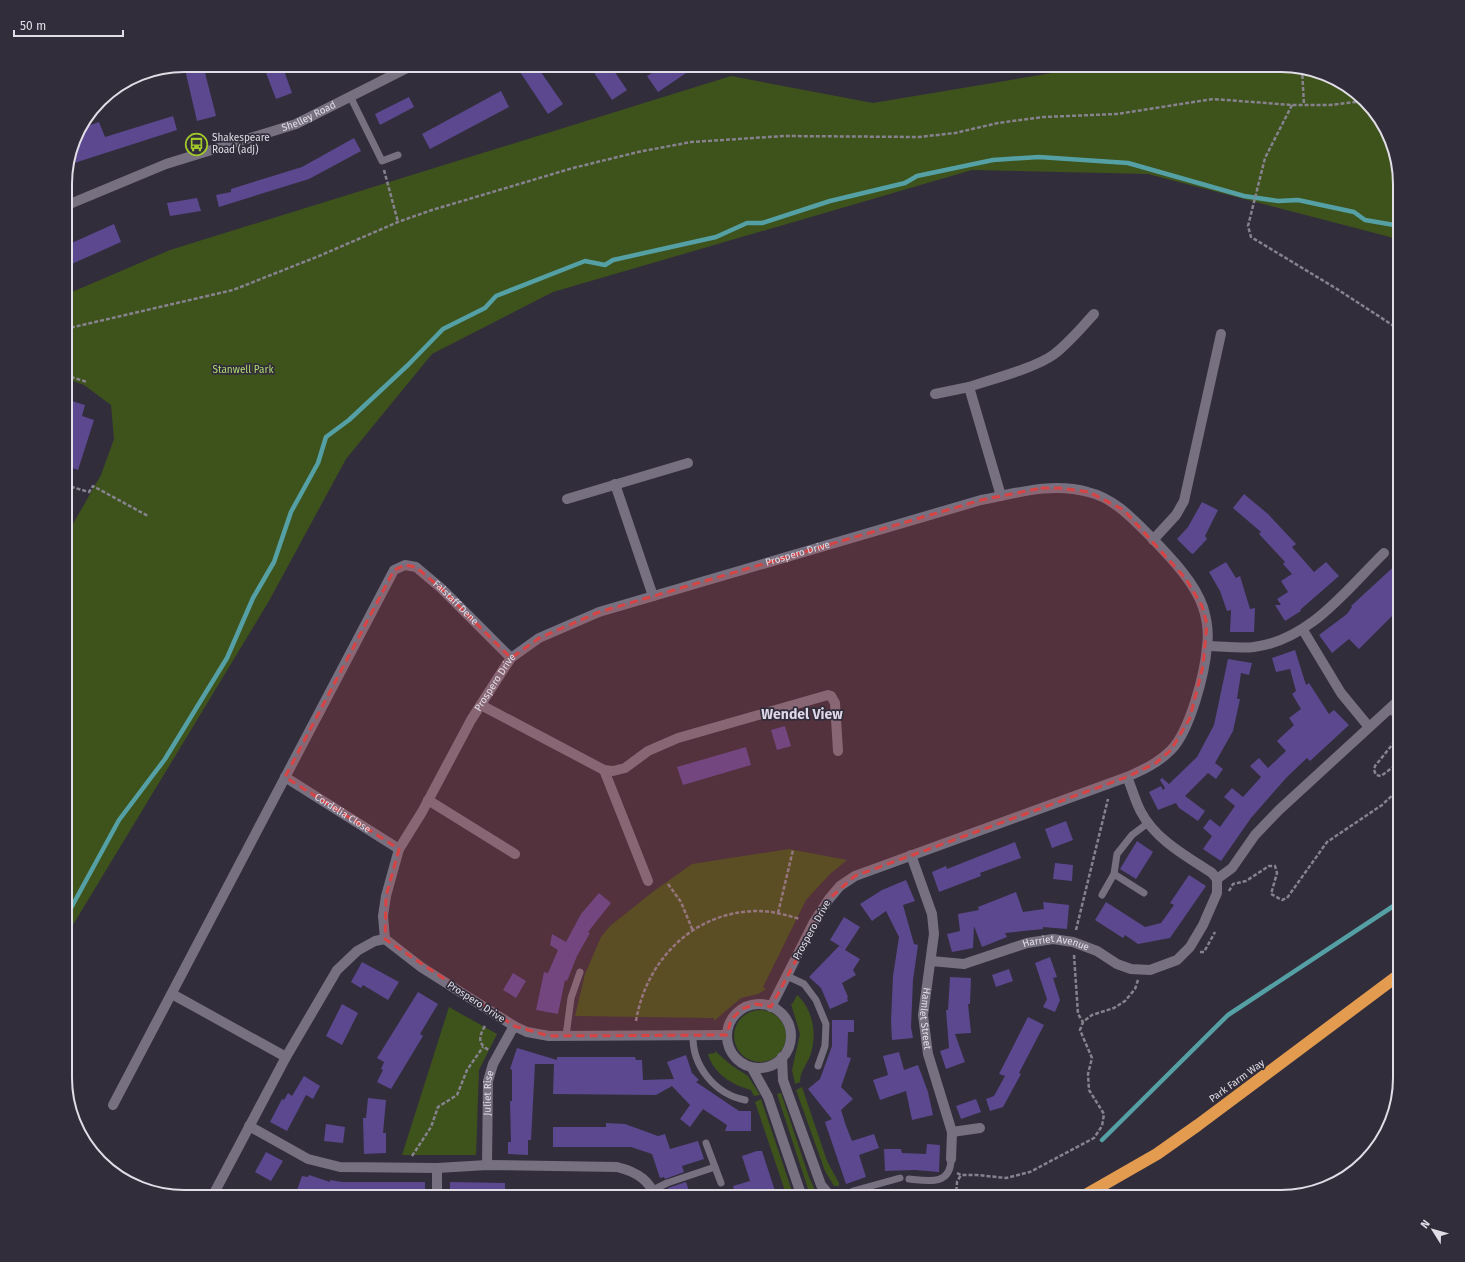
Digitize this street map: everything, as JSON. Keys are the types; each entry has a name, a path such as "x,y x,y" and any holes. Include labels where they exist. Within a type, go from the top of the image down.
{"highway":[{"name":"Park Farm Way","path":"1094,1190 1157,1154 1393,979"}],"street":[{"name":"Shelley Road","path":"72,203 166,164 296,124 398,72"},
{"path":"935,394 970,387 1031,366 1052,356 1074,336 1094,314"},
{"path":"1154,540 1176,515 1184,501 1221,334"},
{"path":"970,387 1001,496"},
{"path":"567,500 615,484 688,463"},
{"path":"615,484 653,596"},
{"name":"Prospero Drive","path":"727,1035 549,1036 528,1032 514,1026 421,967 385,939 383,916 386,896 399,849 481,704 511,658 539,638 599,612 821,546 1001,496 1041,488 1060,488 1089,492 1106,498 1124,510 1154,540 1186,579 1202,606 1207,624 1207,646 1190,718 1182,735 1171,750 1156,763 1127,777 938,844 855,876 840,886 829,899 814,922 771,1007"},
{"path":"1207,646 1253,647 1279,641 1303,630 1324,613 1384,554"},
{"name":"Falstaff Dene","path":"285,777 394,570 405,564 416,566 442,589 511,658"},
{"path":"1303,630 1341,693 1369,727"},
{"path":"481,704 604,770 613,771 625,768 648,751 678,738 828,695 831,696 835,703 838,751"},
{"path":"1127,777 1141,811 1148,823 1161,837 1212,872 1217,879 1232,868 1255,835 1279,810 1391,708"},
{"path":"604,770 648,881"},
{"path":"114,1105 285,777"},
{"name":"Cordelia Close","path":"285,777 399,849"},
{"path":"428,800 515,854"},
{"name":"Hamlet Street","path":"911,855 932,914 934,934 924,1015 928,1054 952,1132 951,1159"},
{"name":"Harriet Avenue","path":"931,961 964,964 1026,943 1053,939 1073,942 1097,950 1117,964 1131,969 1150,970 1177,960 1190,947 1204,925 1217,893 1217,879"},
{"path":"216,1190 286,1057 337,970 357,950 375,941 385,939"},
{"path":"172,994 286,1057"},
{"path":"756,1004 771,1007 784,1018 790,1029 790,1042 782,1057 774,1064 763,1068 752,1068 745,1065 733,1056 727,1042 727,1035 731,1020 742,1009 756,1004"},
{"name":"Juliet Rise","path":"487,1166 488,1081 493,1064 514,1026"},
{"path":"782,1057 783,1080 821,1185 825,1190"},
{"path":"752,1068 768,1097 800,1190"},
{"path":"249,1126 308,1159 323,1164 340,1167 617,1167 629,1170 642,1177 651,1190"},
{"path":"952,1132 980,1128"},
{"path":"437,1168 437,1190"}],"lane":[{"path":"350,96 382,161 398,155"},
{"path":"1102,895 1114,874 1117,854 1125,842 1148,823"},
{"path":"1114,874 1144,893"},
{"path":"566,1036 572,998 580,972"},
{"path":"787,976 804,984 816,1000 826,1024 825,1046 818,1066"},
{"path":"693,1035 692,1046 695,1059 708,1078 722,1092 735,1098 745,1100"},
{"path":"706,1143 721,1184"},
{"path":"909,1180 932,1181 941,1179 950,1170 951,1159"},
{"path":"659,1190 667,1183 715,1167"},
{"path":"857,1190 900,1178"}],"path":[{"path":"1302,74 1304,105"},
{"path":"72,327 232,290 319,256 398,222 573,168 638,152 691,142 785,136 926,136 955,133 998,123 1043,117 1117,114 1213,99 1292,105 1330,105 1357,102"},
{"path":"1292,105 1265,158 1248,226 1251,237 1337,288 1393,325"},
{"path":"382,161 398,222"},
{"path":"72,377 87,382"},
{"path":"72,487 89,492 93,486 148,516"},
{"path":"1393,744 1375,766 1374,770 1376,774 1381,776 1393,768"},
{"path":"1233,884 1246,881 1269,866 1275,866 1277,873 1271,894 1275,898 1282,900 1287,898 1327,842 1382,805 1393,795"},
{"path":"1083,1022 1078,1014 1073,942 1108,799"},
{"path":"778,913 794,850"},
{"path":"668,884 681,902 693,931"},
{"path":"636,1021 639,1002 654,971 671,948 693,931 708,922 737,913 757,911 778,913 800,919"},
{"path":"956,1190 957,1182 961,1175 977,1174 1006,1178 1030,1172 1094,1138 1102,1126 1104,1114 1090,1090 1088,1074 1092,1058 1080,1030 1083,1022 1092,1015 1114,1008 1125,1001 1135,988 1138,979"},
{"path":"485,1026 479,1037 480,1042 483,1047 498,1055"},
{"path":"410,1168 411,1156 431,1127 438,1107 457,1095 467,1070 483,1047"}],"highlighted area":[{"path":"1041,488 1060,488 1089,492 1124,510 1186,579 1202,606 1207,624 1203,666 1190,718 1171,750 1156,763 1127,777 855,876 829,899 771,1007 756,1004 742,1009 731,1020 727,1035 549,1036 514,1026 385,939 386,896 399,849 285,777 394,570 405,565 416,567 442,589 511,658 539,638 599,612 981,500"}],"green space":[{"name":"Stanwell Park","path":"1058,72 1281,72 1303,74 1337,87 1355,100 1365,110 1381,134 1391,162 1393,176 1393,239 1148,174 972,170 553,292 432,354 346,459 269,601 72,926 72,526 101,475 114,439 111,405 84,385 72,381 72,292 170,250 731,76 873,103"},
{"path":"789,849 847,860 830,874 806,900 763,987 766,989 758,994 741,998 714,1021 714,1018 575,1016 585,974 601,937 610,926 654,891 692,864"},
{"path":"797,995 807,1007 810,1014 814,1038 811,1053 801,1074 800,1082 795,1084 792,1070 800,1034 791,1004"},
{"path":"449,1007 497,1034 479,1070 476,1155 402,1155"},
{"path":"760,1010 770,1012 778,1018 784,1026 786,1036 784,1046 778,1054 770,1060 760,1062 750,1060 742,1054 736,1046 734,1036 736,1026 742,1018 750,1012"},
{"path":"715,1051 731,1065 748,1076 760,1095 754,1096 751,1090 737,1085 724,1077 714,1067 708,1054 715,1053"},
{"path":"802,1087 827,1161 839,1183 839,1186 834,1186 825,1171 796,1090"},
{"path":"781,1093 809,1177 815,1190 808,1190 777,1094"},
{"path":"761,1099 792,1190 785,1190 755,1102"}],"building":[{"path":"186,72 205,72 216,116 197,121"},
{"path":"266,72 284,72 292,93 276,99"},
{"path":"520,72 541,72 563,104 548,114"},
{"path":"594,72 615,72 627,90 612,100"},
{"path":"654,72 688,72 658,92 647,76"},
{"path":"501,91 509,107 430,149 422,134"},
{"path":"409,97 414,107 380,125 375,114"},
{"path":"173,116 177,130 74,163 81,141 89,126 99,122 105,137"},
{"path":"354,138 361,151 309,179 219,207 216,195 231,192 231,189 302,167"},
{"path":"197,198 201,211 170,216 167,203"},
{"path":"114,224 121,242 72,264 72,243"},
{"path":"72,401 85,405 82,416 94,420 78,470 72,468"},
{"path":"1244,494 1268,514 1296,544 1292,547 1314,572 1326,562 1339,576 1300,610 1301,611 1285,621 1275,605 1281,605 1277,599 1288,592 1281,581 1292,574 1283,564 1285,562 1259,534 1261,532 1233,508"},
{"path":"1202,502 1218,510 1205,536 1207,539 1193,554 1177,539 1188,527"},
{"path":"1226,562 1236,578 1240,576 1250,609 1255,608 1254,632 1230,632 1231,610 1227,611 1220,591 1209,572"},
{"path":"1393,567 1393,615 1359,649 1349,639 1332,653 1319,635 1347,614 1352,607 1351,606"},
{"path":"1295,650 1306,685 1309,683 1329,714 1334,710 1349,725 1310,761 1307,758 1287,777 1251,818 1221,861 1203,849 1212,836 1203,828 1210,819 1220,827 1235,806 1224,797 1232,788 1243,797 1261,777 1250,766 1259,758 1268,768 1286,751 1277,741 1294,725 1289,718 1301,709 1292,694 1296,691 1290,669 1276,672 1272,658"},
{"path":"1228,659 1252,663 1249,675 1241,673 1237,699 1240,699 1233,731 1215,763 1223,769 1216,779 1208,773 1185,796 1205,811 1198,821 1179,808 1176,803 1158,810 1149,792 1161,786 1163,790 1165,788 1160,780 1162,778 1169,784 1197,757 1214,725"},
{"path":"785,726 791,746 777,750 771,730"},
{"path":"746,747 751,765 683,785 677,767"},
{"path":"1066,821 1073,840 1052,848 1045,829"},
{"path":"1137,841 1153,852 1136,879 1120,869"},
{"path":"1015,842 1021,858 980,873 981,876 939,892 932,872 946,866 947,869"},
{"path":"1055,863 1073,865 1072,881 1053,879"},
{"path":"1189,875 1206,886 1170,938 1138,944 1125,935 1123,938 1095,920 1106,902 1145,927 1161,923 1174,905 1170,903"},
{"path":"906,880 915,901 903,905 914,944 918,945 913,980 911,1027 913,1038 892,1040 891,1021 893,976 899,937 886,911 872,921 860,904 882,890"},
{"path":"1016,892 1023,912 1044,909 1043,902 1069,905 1067,929 1043,927 1043,929 1005,933 1007,937 982,947 974,926 973,948 952,952 947,934 960,931 958,914 979,910 978,907"},
{"path":"599,893 611,903 588,932 590,933 577,956 567,981 565,980 558,1014 536,1010 544,972 548,973 558,950 550,945 552,934 566,942 581,914"},
{"path":"844,917 860,927 845,950 860,959 853,970 856,975 842,983 848,997 848,1001 830,1009 821,988 809,977 839,946 843,948 830,940"},
{"path":"1050,957 1057,977 1053,978 1060,1000 1055,1012 1043,1007 1047,999 1035,963"},
{"path":"362,962 399,982 388,1000 363,985 361,988 351,982"},
{"path":"1009,969 1013,981 996,987 992,975"},
{"path":"513,973 526,981 516,998 503,990"},
{"path":"950,977 971,978 970,1004 968,1004 971,1033 955,1034 965,1062 946,1069 940,1051 949,1048 946,1010 948,1010"},
{"path":"418,992 438,1004 420,1034 423,1036 391,1089 377,1082 383,1070 381,1069 384,1062 377,1058"},
{"path":"342,1004 358,1013 342,1045 326,1036"},
{"path":"1028,1017 1044,1025 1019,1073 1021,1074 1003,1107 990,1111 986,1099 994,1096 1005,1076 999,1074"},
{"path":"832,1020 854,1020 854,1032 848,1032 847,1057 851,1058 841,1087 853,1099 841,1110 846,1126 852,1141 874,1134 879,1148 859,1155 866,1177 846,1184 825,1122 832,1119 808,1089 820,1079 832,1046"},
{"path":"517,1048 557,1060 557,1057 635,1057 636,1060 642,1060 643,1080 674,1079 667,1062 686,1055 692,1073 699,1080 696,1082 739,1111 751,1111 751,1131 725,1131 727,1125 703,1109 690,1127 680,1119 690,1105 672,1086 656,1095 553,1094 554,1064 535,1064 531,1140 528,1140 528,1155 508,1154 508,1142 511,1142 510,1101 512,1101 512,1070 510,1069"},
{"path":"899,1052 904,1070 918,1065 928,1092 933,1115 912,1120 906,1091 880,1100 873,1080 888,1075 883,1056"},
{"path":"304,1076 320,1086 313,1099 306,1095 287,1131 270,1122 282,1099 284,1100 288,1093 292,1096"},
{"path":"368,1098 386,1100 383,1133 386,1133 386,1153 364,1154 363,1118 366,1118"},
{"path":"976,1099 981,1112 961,1119 956,1106"},
{"path":"606,1123 625,1124 658,1136 665,1134 670,1149 698,1141 704,1159 682,1166 684,1172 665,1179 664,1177 660,1178 652,1154 631,1147 553,1147 553,1127 606,1127"},
{"path":"326,1124 345,1127 343,1143 324,1141"},
{"path":"927,1144 940,1145 939,1172 915,1170 885,1171 884,1149 901,1149 902,1153 926,1154"},
{"path":"757,1151 762,1151 775,1190 734,1190 733,1186 750,1181 742,1156"},
{"path":"266,1152 283,1161 271,1181 255,1172"},
{"path":"309,1175 330,1182 330,1180 342,1182 425,1182 425,1190 297,1190 302,1176 308,1177"},
{"path":"450,1182 505,1183 505,1190 450,1190"},
{"path":"686,1182 689,1190 669,1190 668,1188"}],"waterway":[{"path":"72,906 119,820 165,759 227,658 253,598 274,562 291,512 318,463 326,437 349,420 408,365 443,329 485,308 496,296 585,261 605,265 613,260 716,237 747,223 762,223 830,201 905,183 917,176 993,160 1039,157 1128,163 1244,196 1278,201 1298,200 1354,212 1365,220 1393,225"},
{"path":"1102,1140 1228,1015 1393,906"}],"place":[{"name":"Shakespeare Road (adj)","path":"197,144"}],"district":[{"name":"Wendel View","path":"802,714"}]}
